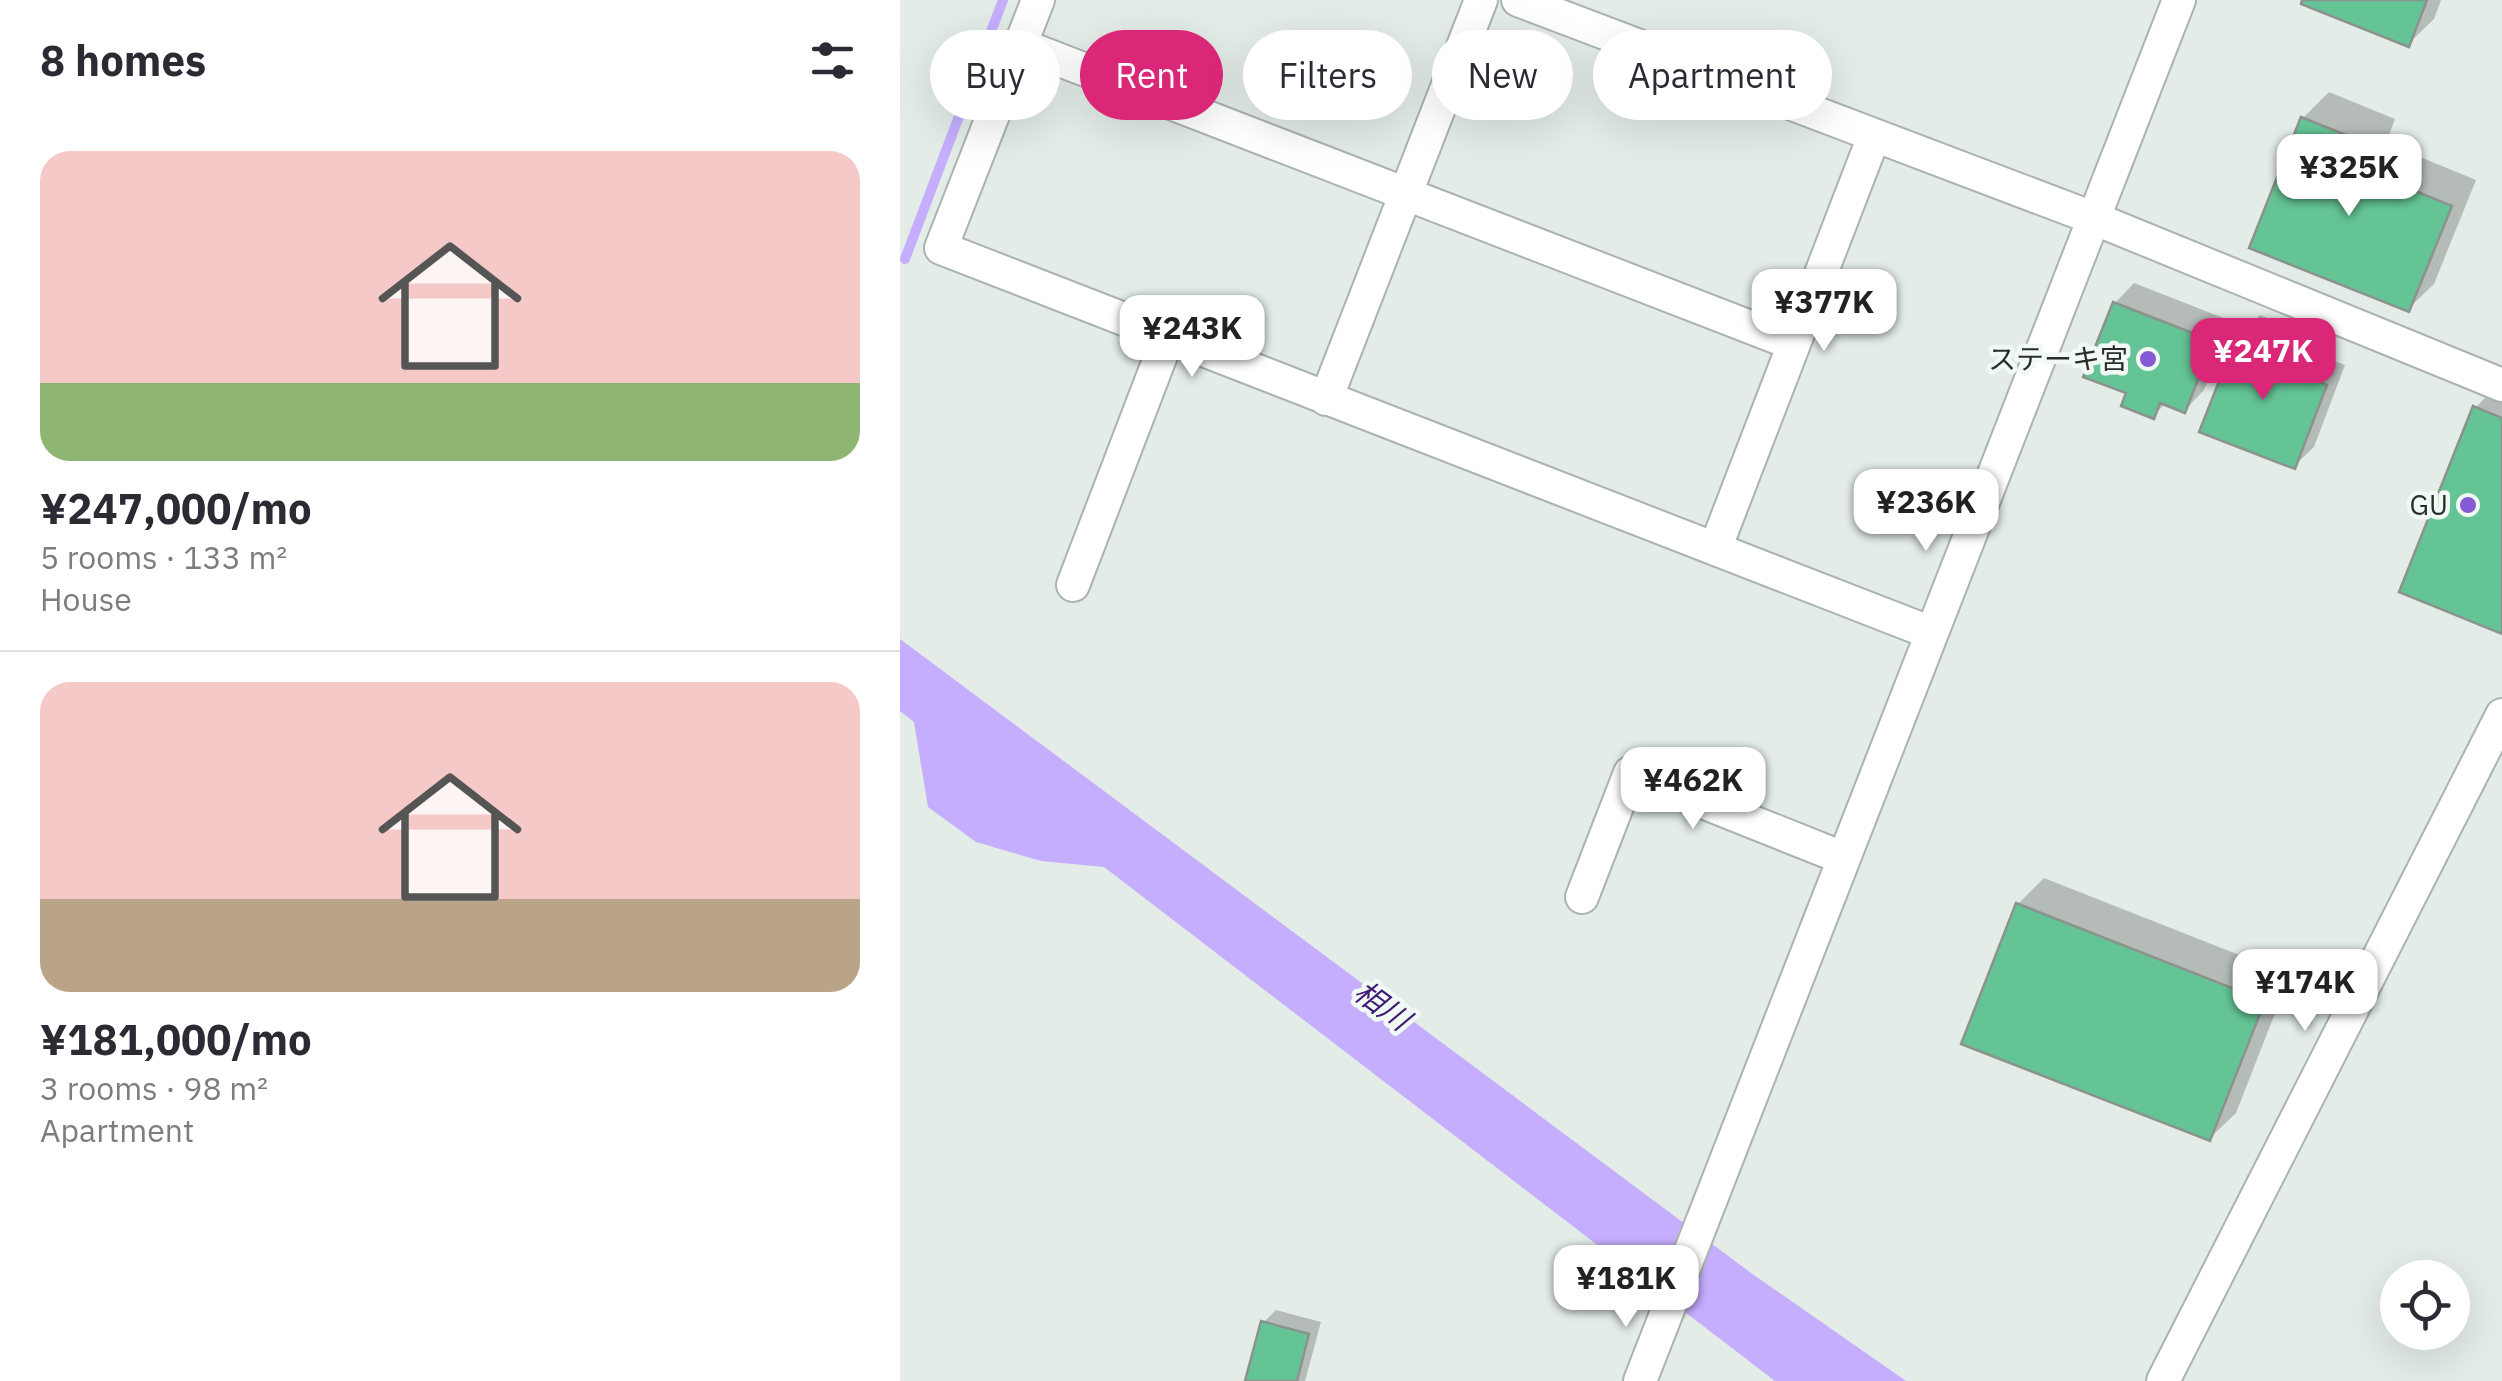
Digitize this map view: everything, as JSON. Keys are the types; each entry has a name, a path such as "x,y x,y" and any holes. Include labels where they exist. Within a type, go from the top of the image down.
{"street":[{"path":"1026,30 1038,0"},
{"path":"1326,399 1481,0"},
{"path":"1518,0 2092,218 2502,385"},
{"path":"1640,1381 1929,632 2179,0"},
{"path":"1060,61 1794,344"},
{"path":"991,120 942,248 1929,632"},
{"path":"1714,549 1874,136"},
{"path":"1073,585 1168,337"},
{"path":"2163,1381 2502,714"},
{"path":"1582,897 1630,773 1843,858"}],"water":[{"path":"900,639 1751,1273 1906,1381 1775,1381 1104,867 1041,861 976,842 928,807 914,722 900,711"}],"building":[{"path":"2302,0 2427,0 2409,47 2301,4"},
{"path":"2301,117 2371,145 2361,169 2452,206 2409,312 2249,248"},
{"name":"ステーキ宮","path":"2113,302 2213,341 2185,413 2160,403 2154,419 2121,406 2126,393 2083,377"},
{"path":"2238,333 2294,355 2288,369 2327,385 2295,469 2199,432"},
{"name":"GU","path":"2473,406 2502,418 2502,634 2399,592"},
{"path":"2016,903 2265,1001 2210,1141 1961,1044"},
{"path":"1261,1321 1309,1334 1297,1381 1245,1381"}],"waterway":[{"name":"相川","path":"905,259 1003,0"}],"place":[{"name":"ステーキ宮","path":"2148,359"},
{"name":"GU","path":"2468,505"}]}
